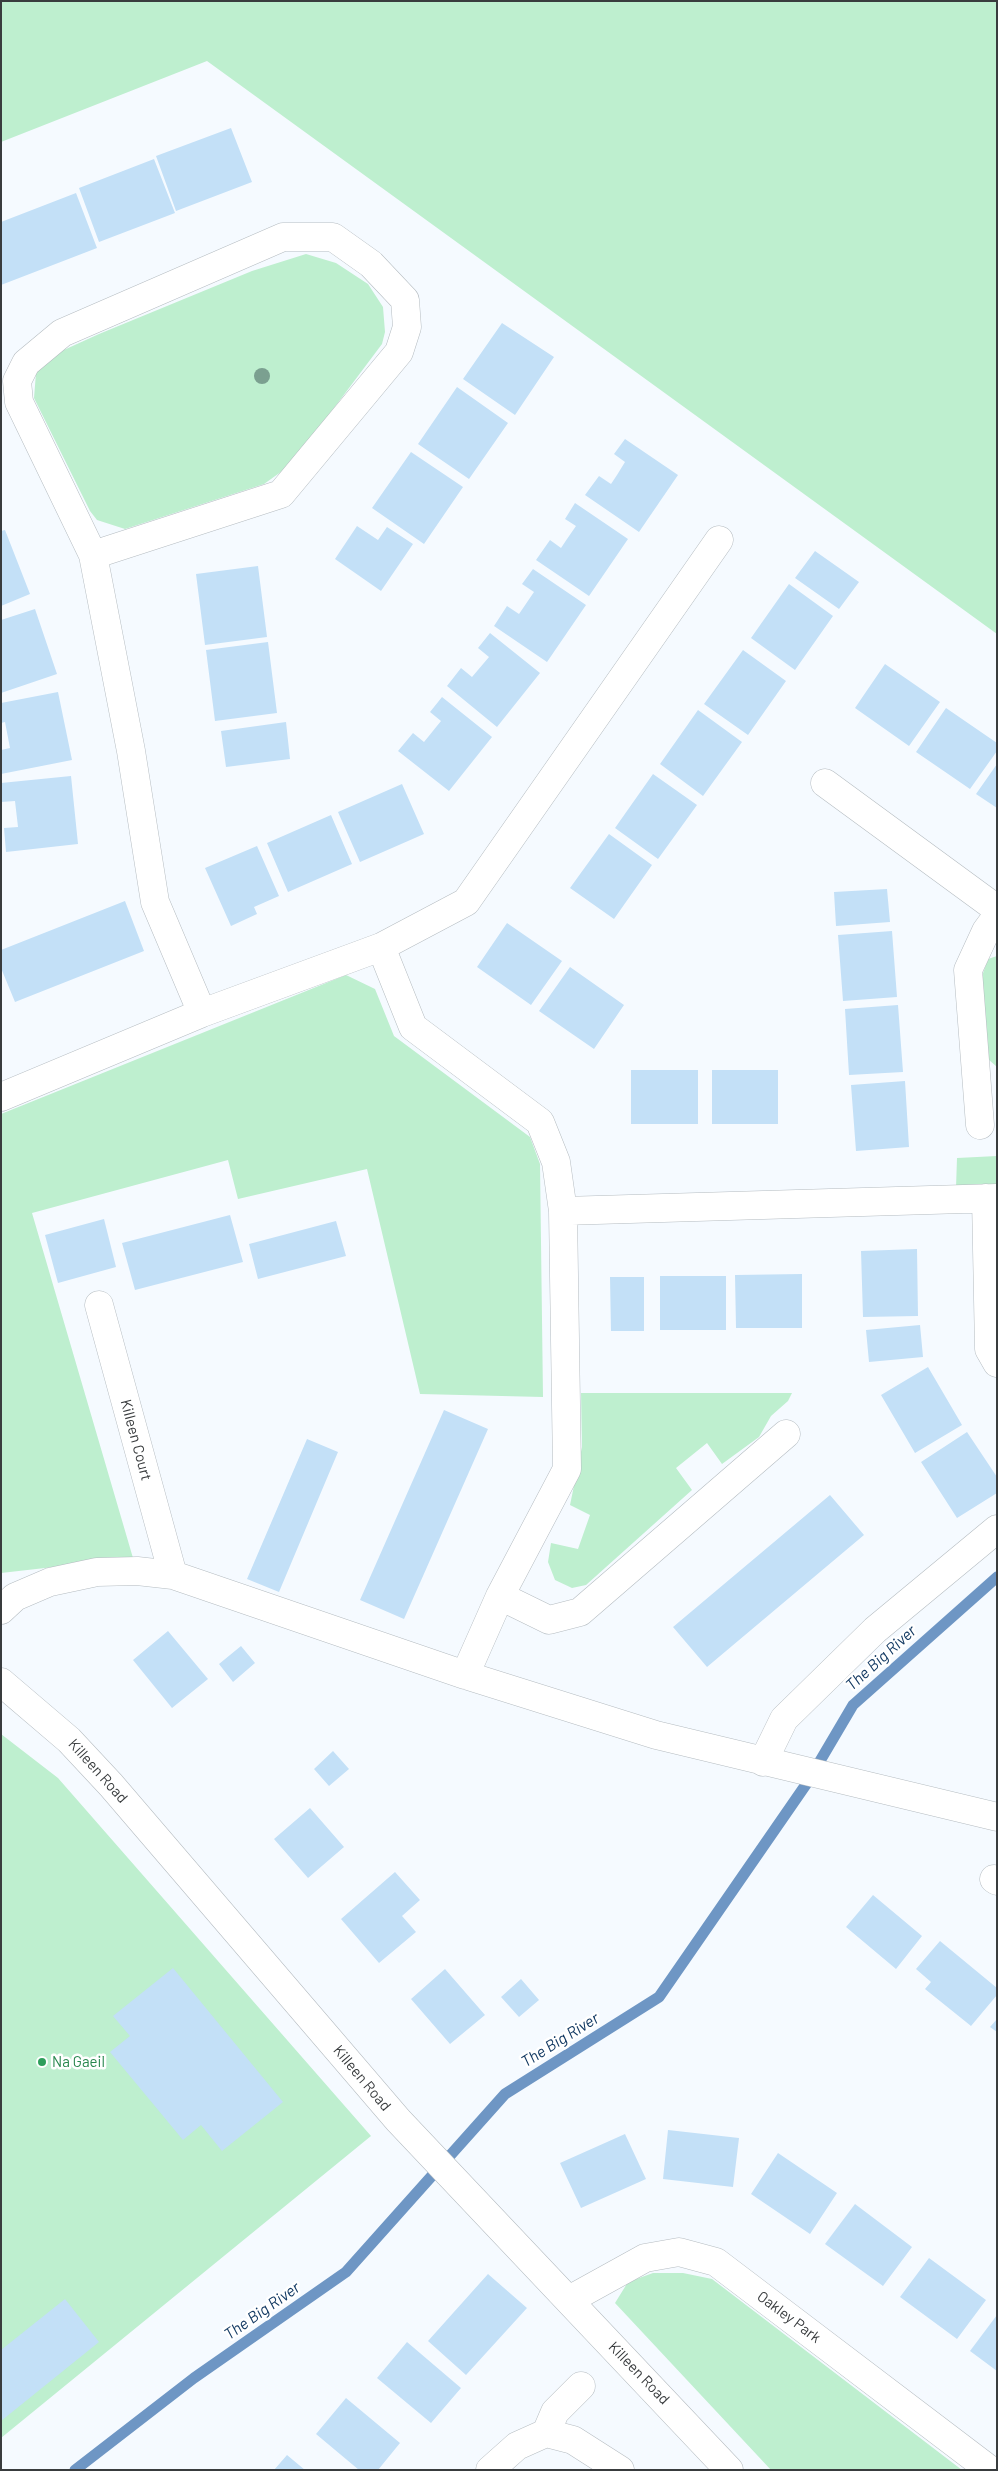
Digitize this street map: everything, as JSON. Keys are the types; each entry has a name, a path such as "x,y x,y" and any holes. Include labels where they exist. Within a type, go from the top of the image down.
{"street":[{"path":"93,555 281,494 399,352 406,328 405,300 371,264 333,237 283,237 62,333 26,363 17,381 19,402 93,555 131,751 155,902 202,1013"},
{"path":"1,1097 202,1013 381,947 466,902 719,540"},
{"path":"825,783 997,909"},
{"path":"980,1125 968,970 986,931 997,916"},
{"path":"381,947 413,1027 540,1122 556,1162 563,1211 567,1469 500,1596 465,1676"},
{"path":"563,1211 992,1198 989,1350 997,1363"},
{"name":"Killeen Court","path":"99,1305 173,1576"},
{"path":"500,1596 549,1620 580,1612 786,1434"},
{"path":"775,1765 784,1719 875,1630 997,1529"},
{"path":"1,1610 15,1597 50,1582 98,1572 137,1570 173,1576 465,1676 656,1735 997,1817"},
{"name":"Killeen Road","path":"1,1682 70,1740 112,1785 398,2120 729,2470"},
{"name":"Oakley Park","path":"569,2300 646,2258 679,2252 716,2262 990,2470"},
{"path":"546,2433 555,2412 581,2386"},
{"path":"490,2470 517,2446 546,2433 573,2440 620,2470"}],"green space":[{"path":"1,1 997,1 997,634 207,61 1,142"},
{"path":"306,254 336,263 368,284 383,307 385,332 382,344 292,464 264,484 125,529 97,520 90,511 34,398 36,373 55,354 99,334 252,271"},
{"path":"997,956 997,1067 988,1059 981,979 988,959"},
{"path":"346,975 375,989 394,1036 530,1137 540,1164 543,1397 420,1394 367,1169 238,1199 228,1160 32,1213 133,1558 1,1573 1,1114"},
{"path":"997,1156 997,1187 956,1188 957,1158"},
{"path":"581,1393 792,1393 788,1401 771,1416 759,1437 722,1464 707,1443 676,1468 692,1490 586,1585 572,1588 555,1580 548,1562 551,1543 578,1549 590,1515 570,1505 582,1447"},
{"path":"1,1734 58,1778 371,2136 1,2438"},
{"path":"653,2273 683,2273 712,2279 962,2470 771,2470 615,2303 628,2282"}],"building":[{"path":"231,128 252,182 176,211 156,156"},
{"path":"154,159 175,213 99,242 79,188"},
{"path":"76,193 97,248 1,285 1,222"},
{"path":"502,323 554,357 515,415 463,379"},
{"path":"457,387 508,423 469,479 418,444"},
{"path":"625,439 678,475 639,532 585,495 599,476 611,484 625,462 614,454"},
{"path":"411,452 463,487 424,544 372,508"},
{"path":"575,503 628,539 589,596 536,560 550,540 561,548 576,526 565,519"},
{"path":"357,526 378,540 387,527 413,544 381,591 335,559"},
{"path":"5,530 30,594 1,606 1,531"},
{"path":"815,551 859,582 839,609 795,578"},
{"path":"258,566 267,637 205,645 196,574"},
{"path":"533,569 586,605 547,662 494,626 507,606 519,614 534,592 522,584"},
{"path":"789,584 833,616 795,670 751,638"},
{"path":"35,609 57,674 1,693 1,620"},
{"path":"490,633 540,673 497,727 447,686 461,668 472,677 489,657 478,648"},
{"path":"268,642 277,713 215,721 206,650"},
{"path":"743,650 786,681 748,735 704,704"},
{"path":"885,664 940,702 909,746 855,708"},
{"path":"58,692 72,760 1,774 1,750 10,748 5,722 1,723 1,703"},
{"path":"442,697 492,737 449,791 398,751 413,733 424,742 441,721 430,712"},
{"path":"946,708 997,743 997,751 970,789 916,752"},
{"path":"698,710 742,742 703,796 660,764"},
{"path":"286,722 290,759 226,767 221,731"},
{"path":"997,764 997,808 976,794"},
{"path":"653,774 697,805 658,859 615,828"},
{"path":"71,776 78,844 6,852 4,828 18,827 15,801 1,802 1,783"},
{"path":"402,784 424,834 360,862 338,812"},
{"path":"331,815 352,864 288,892 267,843"},
{"path":"609,834 652,865 614,919 570,888"},
{"path":"257,846 279,896 254,907 257,914 231,926 205,868"},
{"path":"887,889 890,922 836,926 834,892"},
{"path":"125,901 144,951 15,1002 1,968 1,950"},
{"path":"507,923 562,961 531,1005 477,967"},
{"path":"892,931 897,997 843,1001 838,935"},
{"path":"570,967 624,1005 594,1049 539,1011"},
{"path":"898,1005 903,1072 849,1075 845,1009"},
{"path":"631,1070 698,1070 698,1124 631,1124"},
{"path":"712,1070 778,1070 778,1124 712,1124"},
{"path":"905,1081 909,1147 856,1151 851,1085"},
{"path":"230,1215 243,1262 135,1290 122,1243"},
{"path":"104,1219 116,1267 58,1283 45,1235"},
{"path":"336,1221 346,1256 258,1279 249,1244"},
{"path":"917,1249 918,1316 863,1317 861,1251"},
{"path":"802,1274 802,1328 736,1328 735,1275"},
{"path":"660,1276 726,1276 726,1330 660,1330"},
{"path":"610,1277 644,1277 644,1331 611,1331"},
{"path":"920,1325 923,1357 869,1362 866,1330"},
{"path":"928,1367 962,1425 915,1453 881,1395"},
{"path":"444,1410 488,1429 404,1619 360,1600"},
{"path":"967,1432 997,1477 997,1493 957,1518 921,1462"},
{"path":"307,1439 338,1452 279,1592 247,1579"},
{"path":"830,1495 864,1535 707,1667 673,1627"},
{"path":"168,1631 208,1679 172,1708 133,1660"},
{"path":"241,1646 255,1663 233,1682 219,1664"},
{"path":"333,1751 349,1769 329,1786 314,1769"},
{"path":"310,1808 344,1847 308,1878 274,1839"},
{"path":"395,1872 420,1900 402,1916 416,1932 379,1963 341,1919"},
{"path":"873,1895 922,1936 896,1969 846,1927"},
{"path":"940,1941 997,1988 997,1995 971,2026 925,1989 931,1982 916,1969"},
{"path":"173,1968 283,2102 222,2151 201,2125 183,2140 110,2052 130,2036 113,2016"},
{"path":"445,1969 485,2015 450,2044 411,1999"},
{"path":"521,1979 539,2000 519,2017 501,1997"},
{"path":"997,2019 997,2032 990,2027"},
{"path":"668,2130 739,2138 733,2187 663,2179"},
{"path":"625,2134 646,2179 581,2208 560,2163"},
{"path":"778,2153 837,2193 810,2234 751,2194"},
{"path":"855,2204 912,2247 883,2286 825,2244"},
{"path":"929,2258 986,2300 957,2339 900,2297"},
{"path":"488,2274 527,2308 466,2375 428,2341"},
{"path":"65,2299 99,2342 1,2421 1,2350"},
{"path":"997,2315 997,2371 970,2351"},
{"path":"407,2342 461,2388 431,2423 377,2378"},
{"path":"346,2398 400,2443 378,2470 359,2470 316,2434"},
{"path":"287,2455 305,2470 274,2470"}],"waterway":[{"name":"The Big River","path":"75,2470 194,2378 346,2272 505,2094 659,1997 807,1783 853,1705 997,1577"}],"place":[{"name":"Na Gaeil","path":"42,2062"}]}
